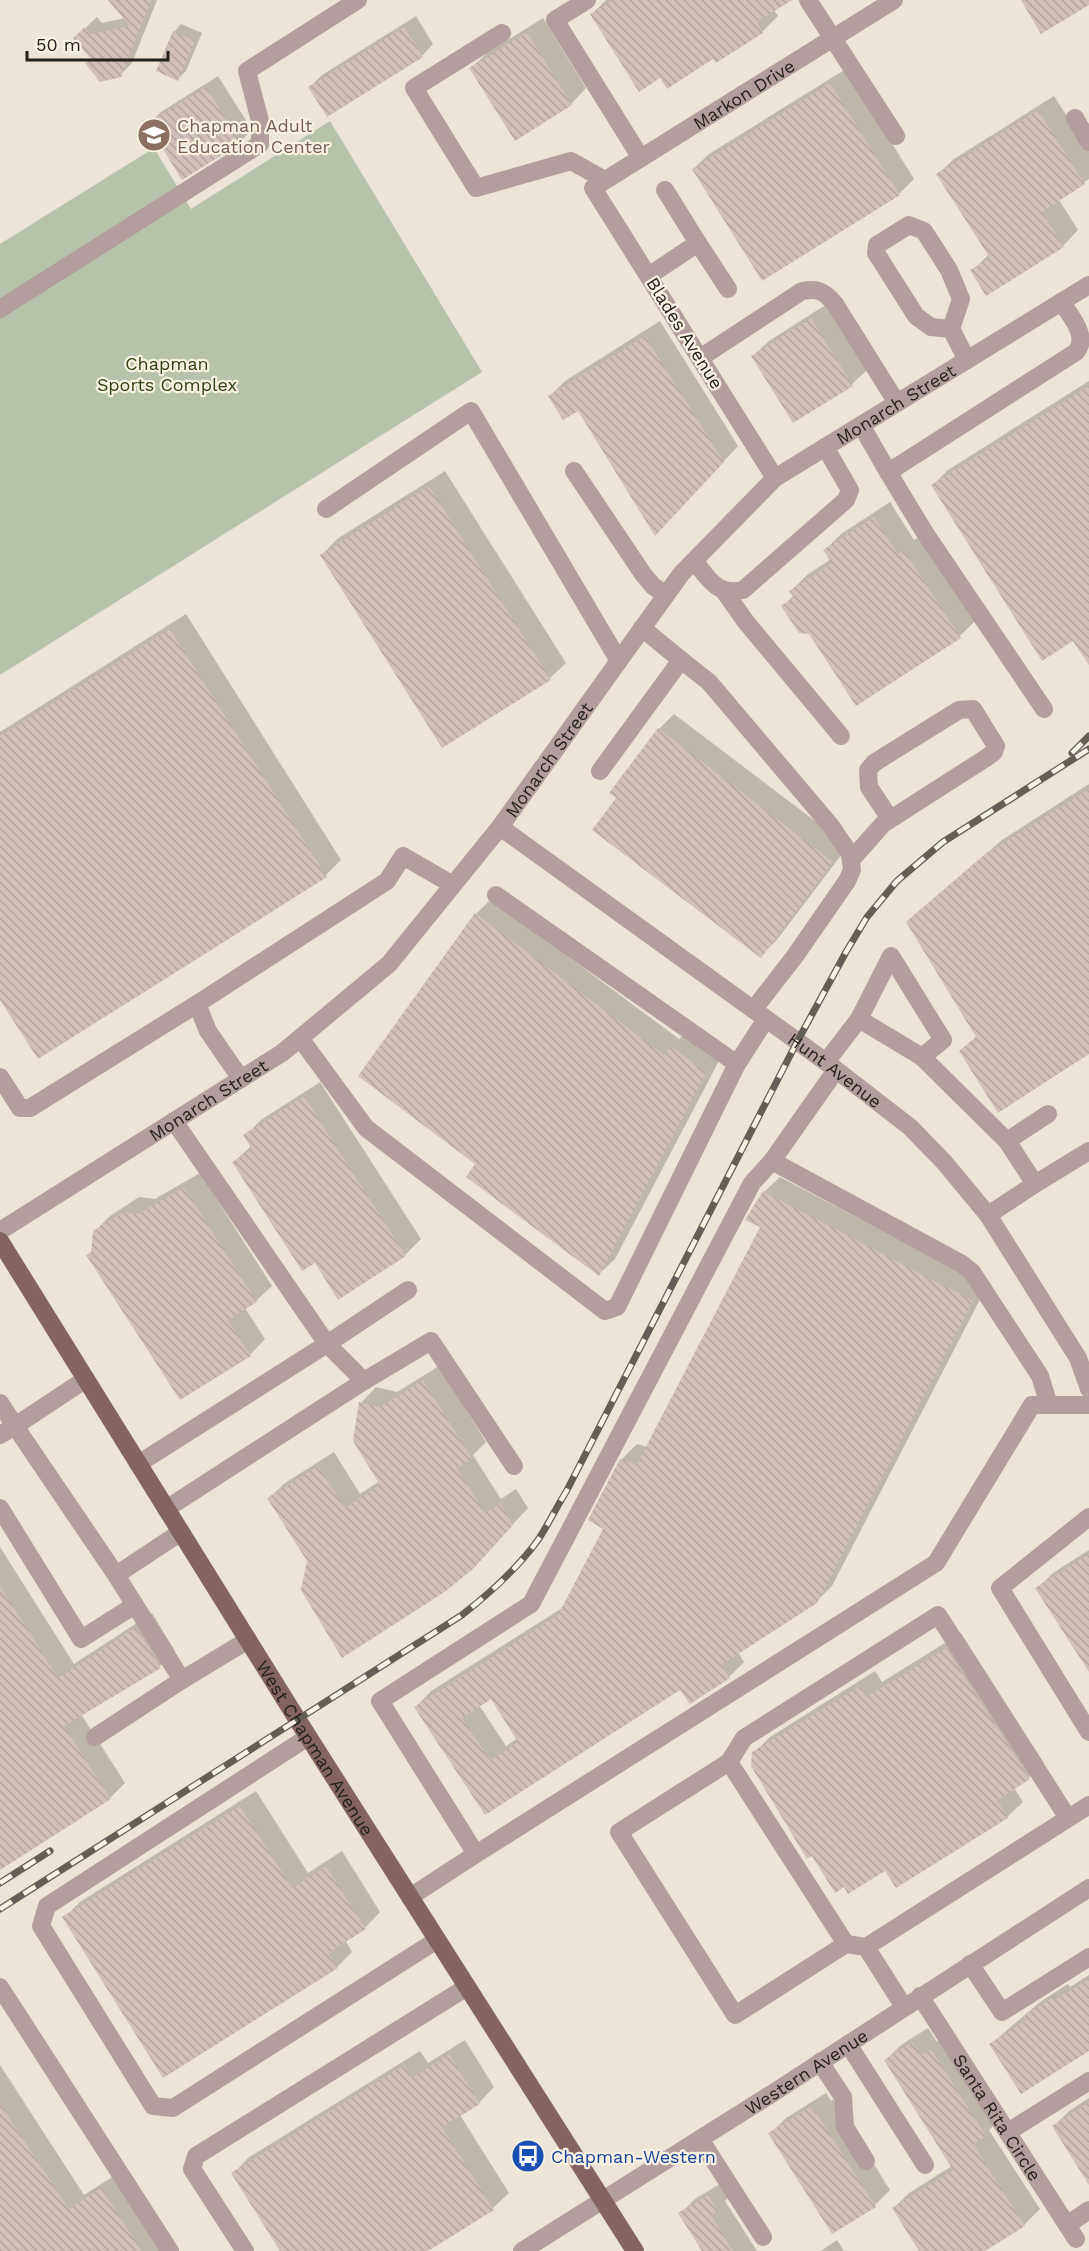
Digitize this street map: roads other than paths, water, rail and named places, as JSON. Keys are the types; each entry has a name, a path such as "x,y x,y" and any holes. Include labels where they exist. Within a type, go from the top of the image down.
{"main road":[{"name":"West Chapman Avenue","path":"0,1241 308,1737 634,2251"}],"street":[{"path":"0,309 260,144 260,121 247,71 358,0"},
{"path":"587,0 555,20 641,158"},
{"path":"808,0 896,136"},
{"name":"Markon Drive","path":"599,184 833,38 869,7 894,0"},
{"path":"502,33 414,88 476,188 571,161 599,184"},
{"path":"1075,118 1089,142"},
{"name":"Blades Avenue","path":"599,184 650,275 775,478"},
{"path":"665,190 728,289"},
{"path":"951,329 931,327 916,316 876,253 877,245 909,225 924,231 949,270 961,299 951,329 967,360"},
{"path":"650,275 698,243"},
{"name":"Monarch Street","path":"0,1231 282,1053 389,964 500,827 681,573 775,478 1089,285"},
{"path":"700,358 802,291 815,289 826,293 835,304 897,403"},
{"path":"888,472 1076,352 1081,347 1082,338 1077,325 1061,302"},
{"path":"326,509 471,411 619,661"},
{"path":"861,425 925,533 1044,709"},
{"path":"694,561 709,580 724,591 729,593 743,590 846,500 850,490 825,447"},
{"path":"574,471 643,574 653,586 666,595"},
{"path":"724,591 746,622 841,736"},
{"path":"300,1038 366,1128 605,1311 617,1307 760,1014 852,870 850,854 831,826 709,682 642,628"},
{"path":"600,771 681,660"},
{"path":"851,860 883,824 994,752 996,746 994,739 973,709 959,710 874,763 868,770 869,787 890,819"},
{"name":"Hunt Avenue","path":"500,827 831,1066 909,1127 944,1162 988,1215 1078,1358 1089,1389"},
{"path":"0,1077 20,1108 30,1108 197,1004 387,881 403,856 453,885"},
{"path":"496,895 737,1064"},
{"path":"476,1854 380,1701 531,1604 752,1184 772,1161 831,1066 859,1019 891,956 944,1040 922,1057"},
{"path":"197,1004 208,1031 241,1079"},
{"path":"859,1019 922,1057 1007,1141 1035,1184"},
{"path":"1007,1141 1047,1114"},
{"path":"174,1121 327,1344 364,1381"},
{"path":"988,1215 1089,1152"},
{"path":"772,1161 962,1264 972,1272 1040,1376 1049,1405"},
{"path":"138,1464 408,1290"},
{"path":"166,1509 364,1381 431,1341 514,1466"},
{"path":"7,1430 86,1379"},
{"path":"0,1403 7,1430 116,1575 182,1680"},
{"path":"410,1897 936,1563 1032,1405 1089,1405"},
{"path":"0,1508 81,1639 135,1605"},
{"path":"1089,1517 1000,1588 1089,1732"},
{"path":"116,1575 181,1532"},
{"path":"1068,1818 938,1616 744,1738 729,1762 619,1832 735,2015 846,1944 866,1947 1089,1805"},
{"path":"95,1737 248,1640"},
{"path":"308,1737 46,1906 40,1926 153,2106 173,2108 437,1940"},
{"path":"729,1762 846,1944"},
{"name":"Western Avenue","path":"522,2251 970,1964 1087,1893"},
{"path":"866,1947 904,2007"},
{"path":"970,1964 1002,2012 1089,1957"},
{"path":"0,1987 170,2251"},
{"path":"245,2251 192,2169 196,2156 467,1987"},
{"name":"Santa Rita Circle","path":"921,1996 1076,2239"},
{"path":"848,2044 925,2165"},
{"path":"820,2062 843,2097 845,2127 866,2161"},
{"path":"1008,2132 1089,2081"},
{"path":"700,2139 763,2237"},
{"path":"1076,2239 1089,2210"}],"railway":[{"path":"1072,753 1089,736"},
{"path":"0,1909 462,1615 512,1571 538,1540 566,1492 797,1042 867,917 897,881 943,842 1089,749"},
{"path":"0,1883 50,1851"}],"place":[{"name":"Chapman Adult Education Center","path":"154,135"},
{"name":"Chapman-Western","path":"528,2156"}],"park label":[{"name":"Chapman Sports Complex","path":"167,373"}]}
